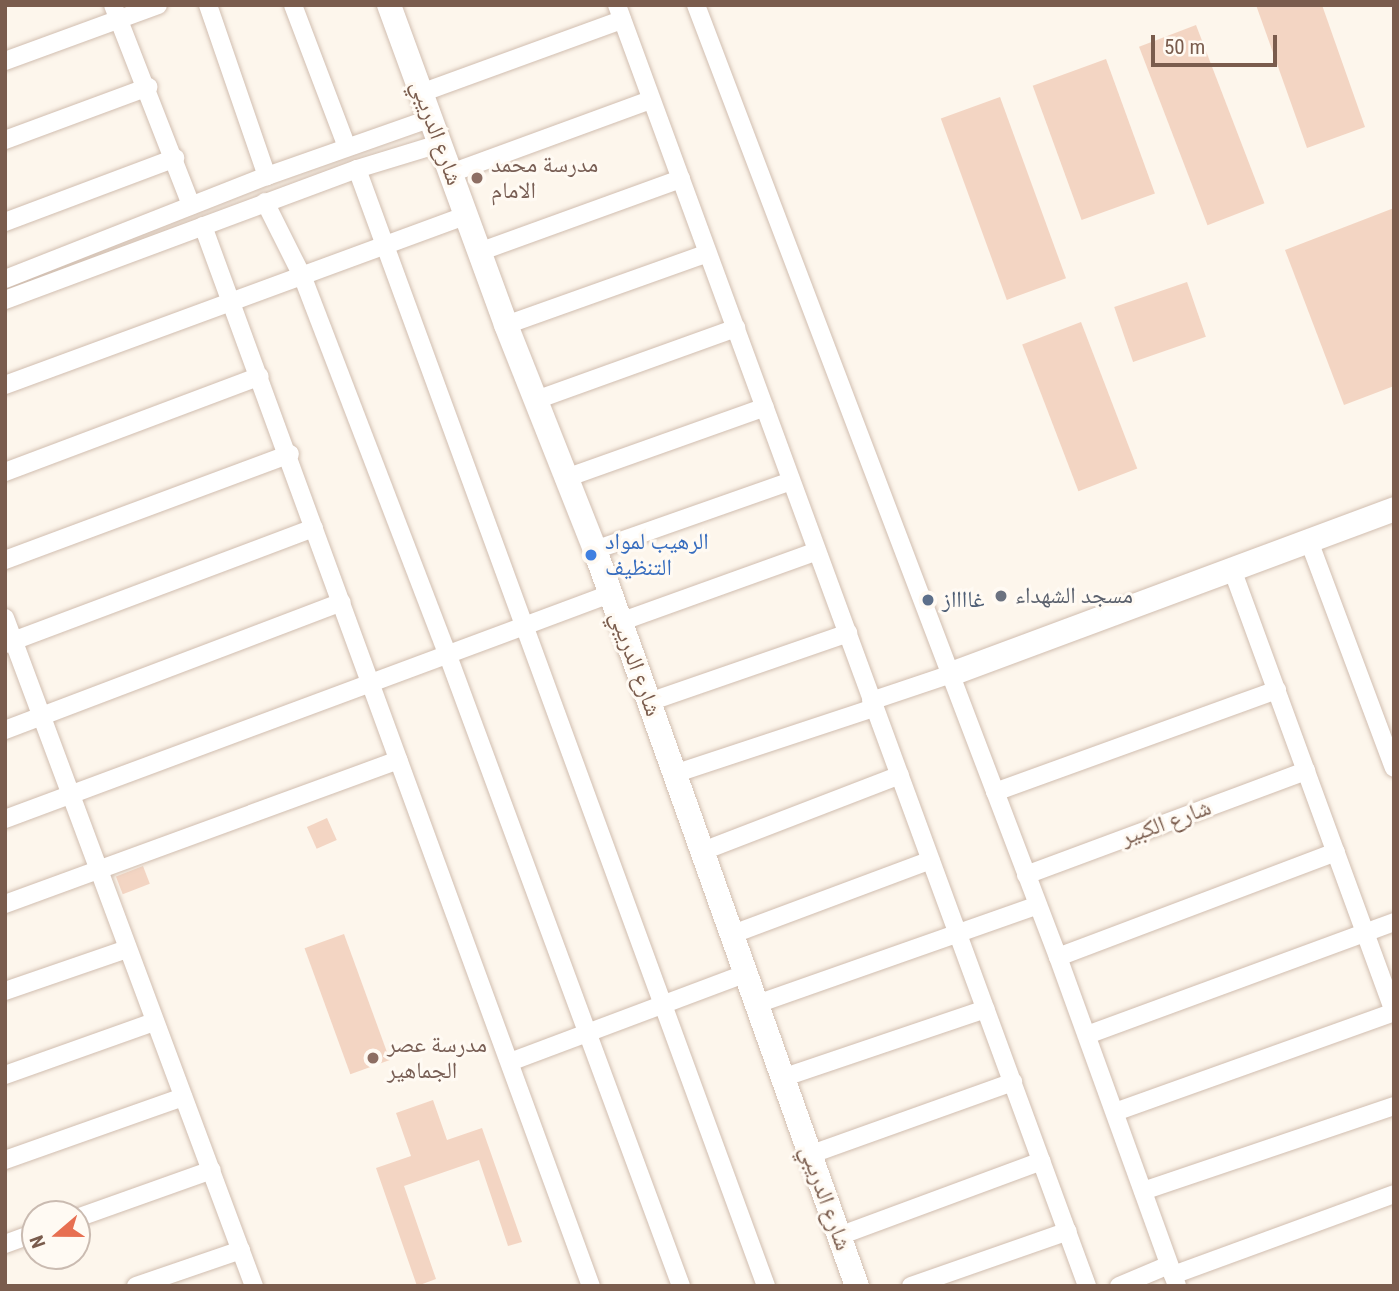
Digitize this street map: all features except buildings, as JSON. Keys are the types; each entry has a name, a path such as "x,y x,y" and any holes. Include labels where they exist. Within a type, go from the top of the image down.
{"street":[{"path":"5,61 116,12 158,5"},
{"path":"208,5 267,176"},
{"path":"293,5 347,147"},
{"path":"696,5 1058,957 1173,1275"},
{"name":"شارع الدريبي","path":"395,7 429,119 506,325 595,550 747,973 839,1236 851,1284"},
{"path":"116,12 148,87 191,205"},
{"path":"421,93 620,13 1087,1286"},
{"path":"5,140 148,87"},
{"path":"451,173 651,100"},
{"path":"5,279 267,176 429,119"},
{"path":"5,300 265,202 357,169 439,144"},
{"path":"5,222 175,158"},
{"path":"357,169 522,626 666,1003 766,1286"},
{"path":"480,252 681,179"},
{"path":"265,202 303,278 447,653 590,1032 681,1286"},
{"path":"5,385 232,301 303,278 466,215"},
{"path":"203,226 290,454 314,528 591,1286"},
{"path":"506,325 708,253"},
{"path":"536,400 736,328"},
{"path":"5,472 260,376"},
{"path":"566,478 765,407"},
{"path":"5,561 290,454"},
{"path":"595,550 792,481"},
{"path":"674,774 873,704 1393,512"},
{"path":"10,642 314,528"},
{"path":"1309,541 1394,768"},
{"path":"620,622 817,551"},
{"path":"1115,1112 1394,1011 1233,569"},
{"path":"5,819 610,594"},
{"path":"5,730 342,602"},
{"path":"5,618 10,642 43,716 127,950 254,1286"},
{"path":"649,702 848,633"},
{"path":"995,792 1277,690"},
{"path":"5,904 399,760"},
{"name":"شارع الكبير","path":"1026,875 1306,771"},
{"path":"703,851 900,775"},
{"path":"1058,957 1336,852"},
{"path":"733,934 931,860"},
{"path":"757,1004 1037,906"},
{"path":"1087,1035 1394,922"},
{"path":"5,991 127,950"},
{"path":"510,1062 747,973"},
{"path":"782,1078 986,1009"},
{"path":"5,1075 154,1022"},
{"path":"809,1155 1013,1083"},
{"path":"5,1160 183,1097"},
{"path":"1143,1191 1394,1106"},
{"path":"839,1236 1041,1160"},
{"path":"91,1214 212,1170"},
{"path":"1119,1286 1173,1275 1394,1194"},
{"path":"911,1286 1068,1231"},
{"path":"136,1286 241,1250"}],"place":[{"name":"مدرسة محمد الامام","path":"477,178"},
{"name":"الرهيب لمواد التنظيف","path":"591,555"},
{"name":"مسجد الشهداء","path":"1001,596"},
{"name":"غااااز","path":"928,600"},
{"name":"مدرسة عصر الجماهير","path":"373,1058"}]}
